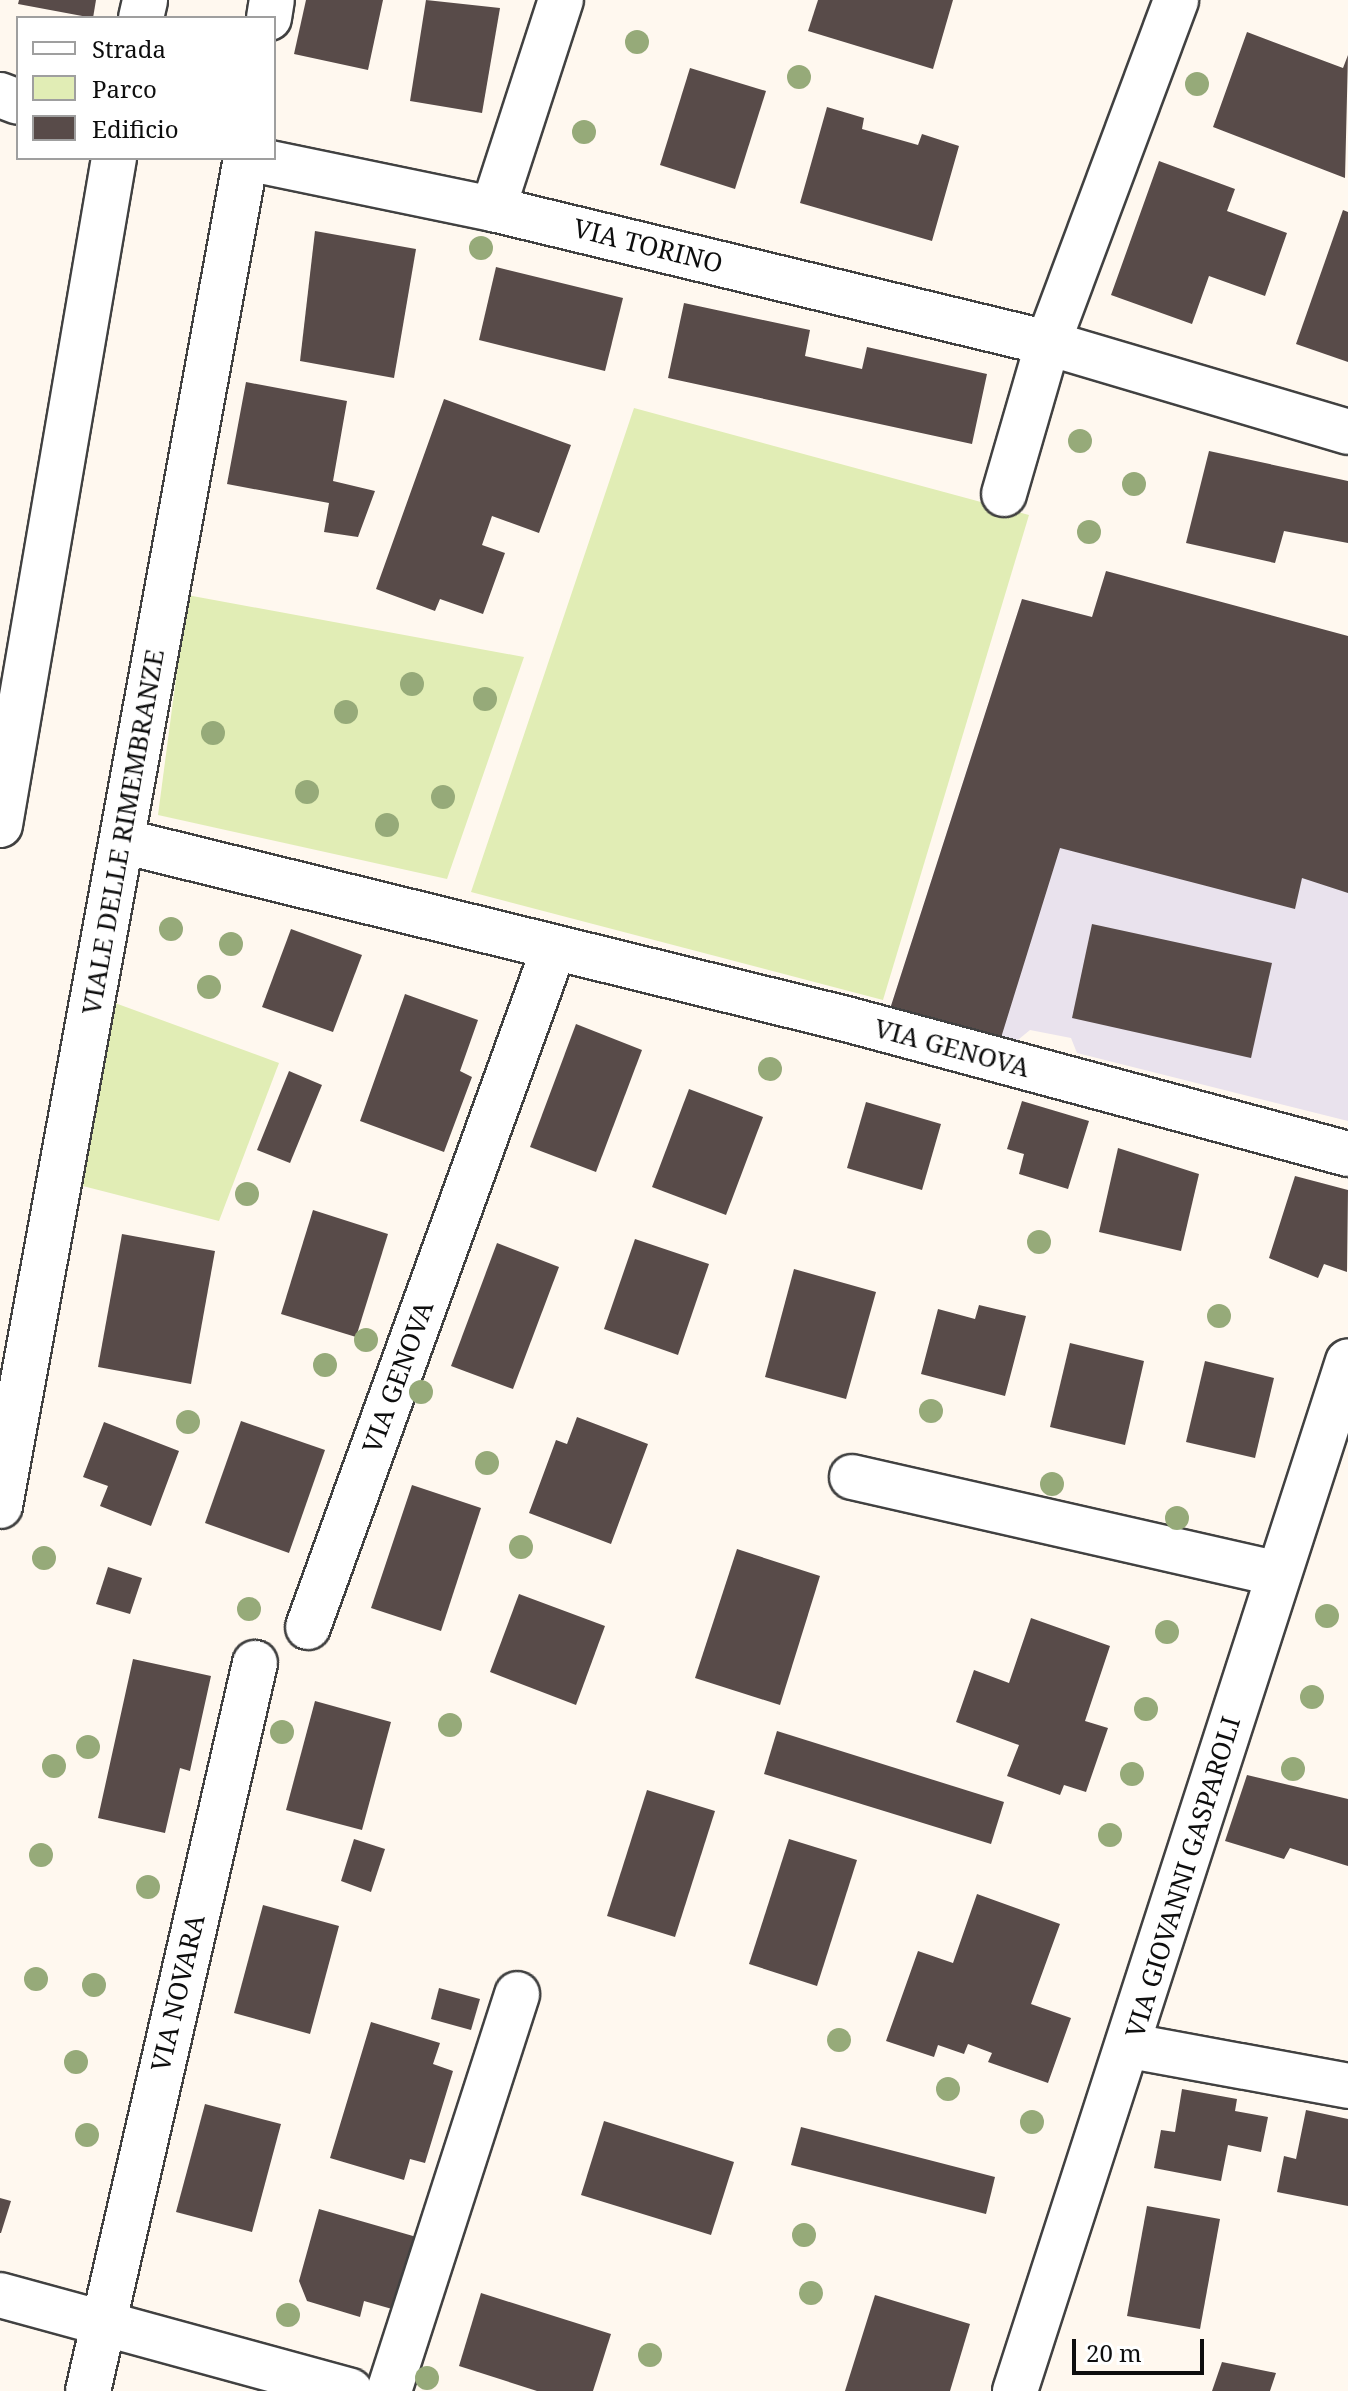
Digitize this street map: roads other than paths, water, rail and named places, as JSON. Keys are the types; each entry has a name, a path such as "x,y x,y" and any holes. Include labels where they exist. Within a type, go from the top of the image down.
{"street":[{"path":"493,209 561,0"},
{"path":"1004,494 1048,343 1176,0"},
{"path":"0,825 114,160"},
{"name":"VIALE DELLE RIMEMBRANZE","path":"0,1506 246,160"},
{"name":"VIA TORINO","path":"256,160 493,209 1048,343 1348,432"},
{"name":"VIA GENOVA","path":"122,841 554,948 1348,1154"},
{"name":"VIA GENOVA","path":"308,1627 554,948"},
{"name":"VIA GIOVANNI GASPAROLI","path":"1015,2391 1131,2046 1278,1574 1348,1361"},
{"path":"852,1477 1278,1574"},
{"name":"VIA NOVARA","path":"88,2391 255,1663"},
{"path":"389,2391 517,1994"},
{"path":"1131,2046 1348,2086"},
{"path":"0,2295 350,2391"}]}
